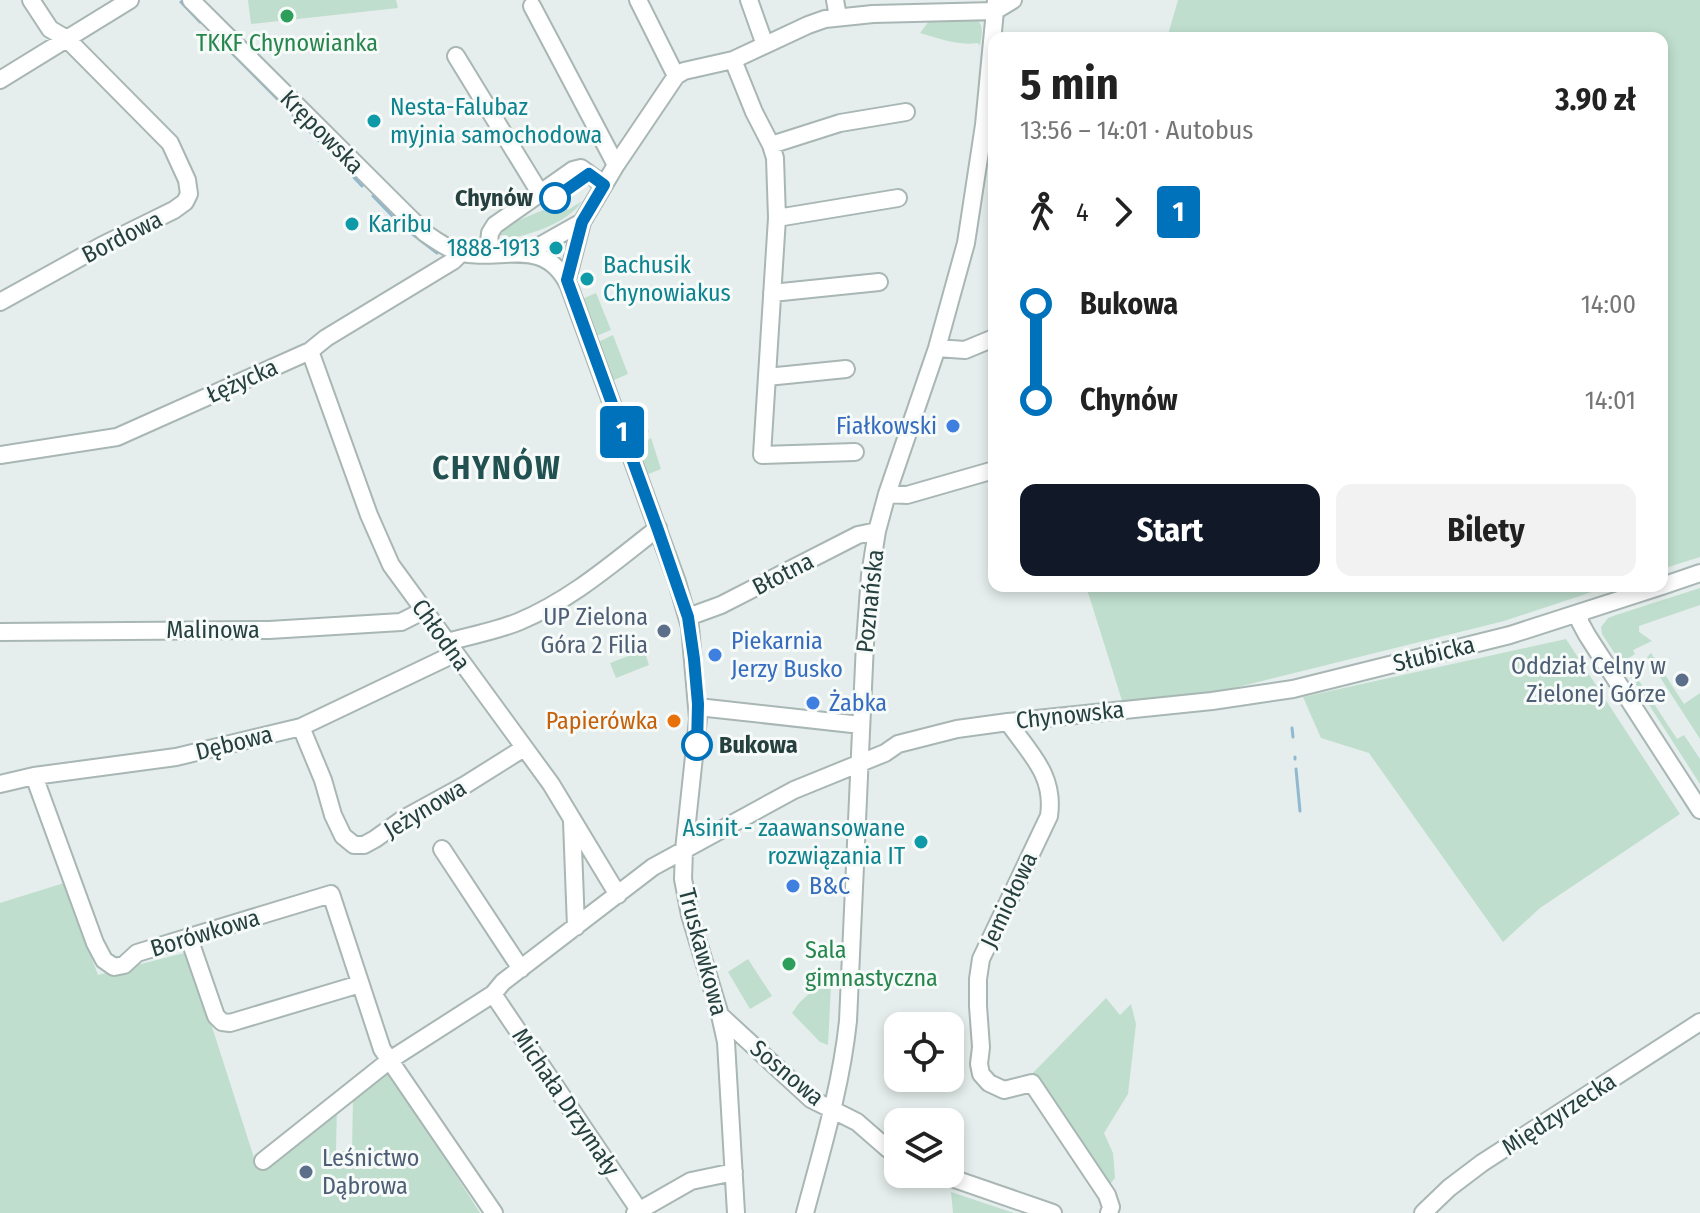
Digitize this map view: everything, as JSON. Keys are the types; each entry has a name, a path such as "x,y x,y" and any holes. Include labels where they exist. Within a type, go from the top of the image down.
{"street":[{"path":"31,0 50,29 67,39"},
{"path":"0,80 130,0"},
{"name":"Krępowska","path":"191,0 416,225 461,253"},
{"path":"638,0 676,76"},
{"path":"749,0 765,45"},
{"path":"567,280 582,222 676,76 684,71 733,60 808,25 836,8 996,5 1013,0"},
{"name":"Poznańska","path":"993,32 996,5"},
{"path":"532,6 616,165"},
{"name":"Bordowa","path":"0,302 174,210 185,202 189,194 187,180 170,143 67,39"},
{"path":"456,56 540,193"},
{"path":"733,60 775,158 777,218 762,455 855,452"},
{"name":"Poznańska","path":"805,1213 833,1110 848,1021 868,600 877,531 937,348 966,243 976,189 988,85"},
{"path":"771,145 840,123 906,112"},
{"path":"488,254 490,233 495,225 573,170 581,168 604,185"},
{"path":"777,218 898,198"},
{"path":"527,253 582,222"},
{"path":"461,253 536,255 549,261 567,280"},
{"name":"Łężycka","path":"0,455 117,437 310,351 461,253"},
{"name":"Truskawkowa","path":"567,280 688,617 698,732 683,879 685,897 720,1015 727,1052 736,1213"},
{"path":"772,293 879,282"},
{"path":"937,348 965,350 988,340"},
{"name":"Chłodna","path":"310,351 379,540 401,580 551,784 618,895"},
{"path":"767,377 846,369"},
{"path":"887,494 907,495 988,472"},
{"name":"Dębowa","path":"0,784 34,776 176,757 301,727 450,648 517,622 580,589 658,528"},
{"name":"Błotna","path":"688,617 721,605 858,535 877,531"},
{"name":"Słubicka","path":"1668,584 1700,573"},
{"name":"Słubicka","path":"1249,695 1293,689 1510,635 1644,592"},
{"name":"Malinowa","path":"0,632 269,630 401,622 423,611"},
{"path":"1580,613 1580,622 1587,635 1700,810"},
{"name":"Chynowska","path":"860,763 894,746 957,729 1249,695"},
{"path":"698,707 861,730 881,743 894,746"},
{"name":"Jemiołowa","path":"1008,722 1043,772 1051,801 1049,816 981,959 978,979 981,1074 989,1083 1004,1090 1032,1083 1107,1195 1111,1207 1109,1213"},
{"name":"Jeżynowa","path":"301,727 323,780 333,815 343,836 354,845 364,845 375,839 403,819 524,748"},
{"path":"263,1161 390,1060 493,994 503,982 653,867 794,790 860,763"},
{"name":"Borówkowa","path":"34,776 95,943 104,960 114,967 124,965 137,953 331,894 382,1049 494,1213"},
{"path":"572,818 576,927"},
{"path":"442,849 521,969"},
{"path":"189,938 216,1016 222,1022 230,1023 360,984"},
{"name":"Michała Drzymały","path":"493,994 637,1212"},
{"name":"Sosnowa","path":"720,1015 811,1099 857,1122 884,1146"},
{"name":"Międzyrzecka","path":"1423,1213 1471,1171 1700,1022"},
{"path":"637,1212 691,1181 734,1172"},
{"path":"964,1182 1053,1213"}],"green space":[{"name":"TKKF Chynowianka","path":"248,0 396,0 398,8 251,24"},
{"path":"1178,0 1700,0 1700,557 1668,567 1668,32 1169,32"},
{"path":"932,17 977,19 982,32 980,45 920,33"},
{"path":"577,188 580,190 563,202 568,210 582,201 559,221 516,237 507,239 507,235 500,235 505,226 543,210"},
{"path":"596,293 611,330 594,337 580,300"},
{"path":"613,335 628,374 610,380 596,343"},
{"path":"638,403 649,432 633,439 621,412"},
{"path":"651,438 661,469 646,475 635,449"},
{"path":"1700,588 1700,605 1639,626 1639,632 1652,641 1633,650 1635,654 1621,663 1602,634 1601,627 1608,618"},
{"path":"1088,592 1592,592 1504,621 1206,695 1124,707"},
{"path":"1566,639 1680,814 1540,908 1503,942 1369,753 1321,738 1303,697"},
{"path":"644,650 649,665 616,678 610,663"},
{"path":"1651,653 1684,704 1700,693 1700,739 1647,657"},
{"path":"1630,667 1677,739 1684,735 1700,759 1700,784 1626,669"},
{"path":"64,883 98,975 188,952 257,1167 337,1103 336,1151 352,1151 353,1098 388,1069 480,1213 0,1213 0,903"},
{"path":"748,959 772,996 750,1009 728,972"},
{"path":"825,979 831,986 828,1045 820,1042 792,1013"},
{"path":"1106,998 1120,1015 1131,1004 1136,1024 1128,1094 1104,1133 1113,1153 1115,1178 1104,1191 1027,1079"},
{"path":"951,1192 1014,1213 953,1213"}],"waterway":[{"path":"181,2 200,22"},
{"path":"223,44 334,156"},
{"path":"345,168 362,186"},
{"path":"373,196 402,226 437,253"},
{"path":"1292,728 1293,737"},
{"path":"1296,769 1300,811"}],"bus line":[{"name":"1","path":"555,198 589,174 604,185 582,222 567,280 688,617 698,704 697,745"}],"place":[{"name":"TKKF Chynowianka","path":"287,16"},
{"name":"Nesta-Falubaz myjnia samochodowa","path":"374,121"},
{"name":"Chynów","path":"555,198"},
{"name":"Karibu","path":"352,224"},
{"name":"1888-1913","path":"556,248"},
{"name":"Bachusik Chynowiakus","path":"587,279"},
{"name":"Fiałkowski","path":"953,426"},
{"name":"UP Zielona Góra 2 Filia","path":"664,631"},
{"name":"Piekarnia Jerzy Busko","path":"715,655"},
{"name":"Oddział Celny w Zielonej Górze","path":"1682,680"},
{"name":"Żabka","path":"813,703"},
{"name":"Papierówka","path":"674,721"},
{"name":"Bukowa","path":"697,745"},
{"name":"Asinit - zaawansowane rozwiązania IT","path":"921,842"},
{"name":"B&C","path":"793,886"},
{"name":"Sala gimnastyczna","path":"789,964"},
{"name":"Leśnictwo Dąbrowa","path":"306,1172"}],"district":[{"name":"CHYNÓW","path":"497,468"}]}
